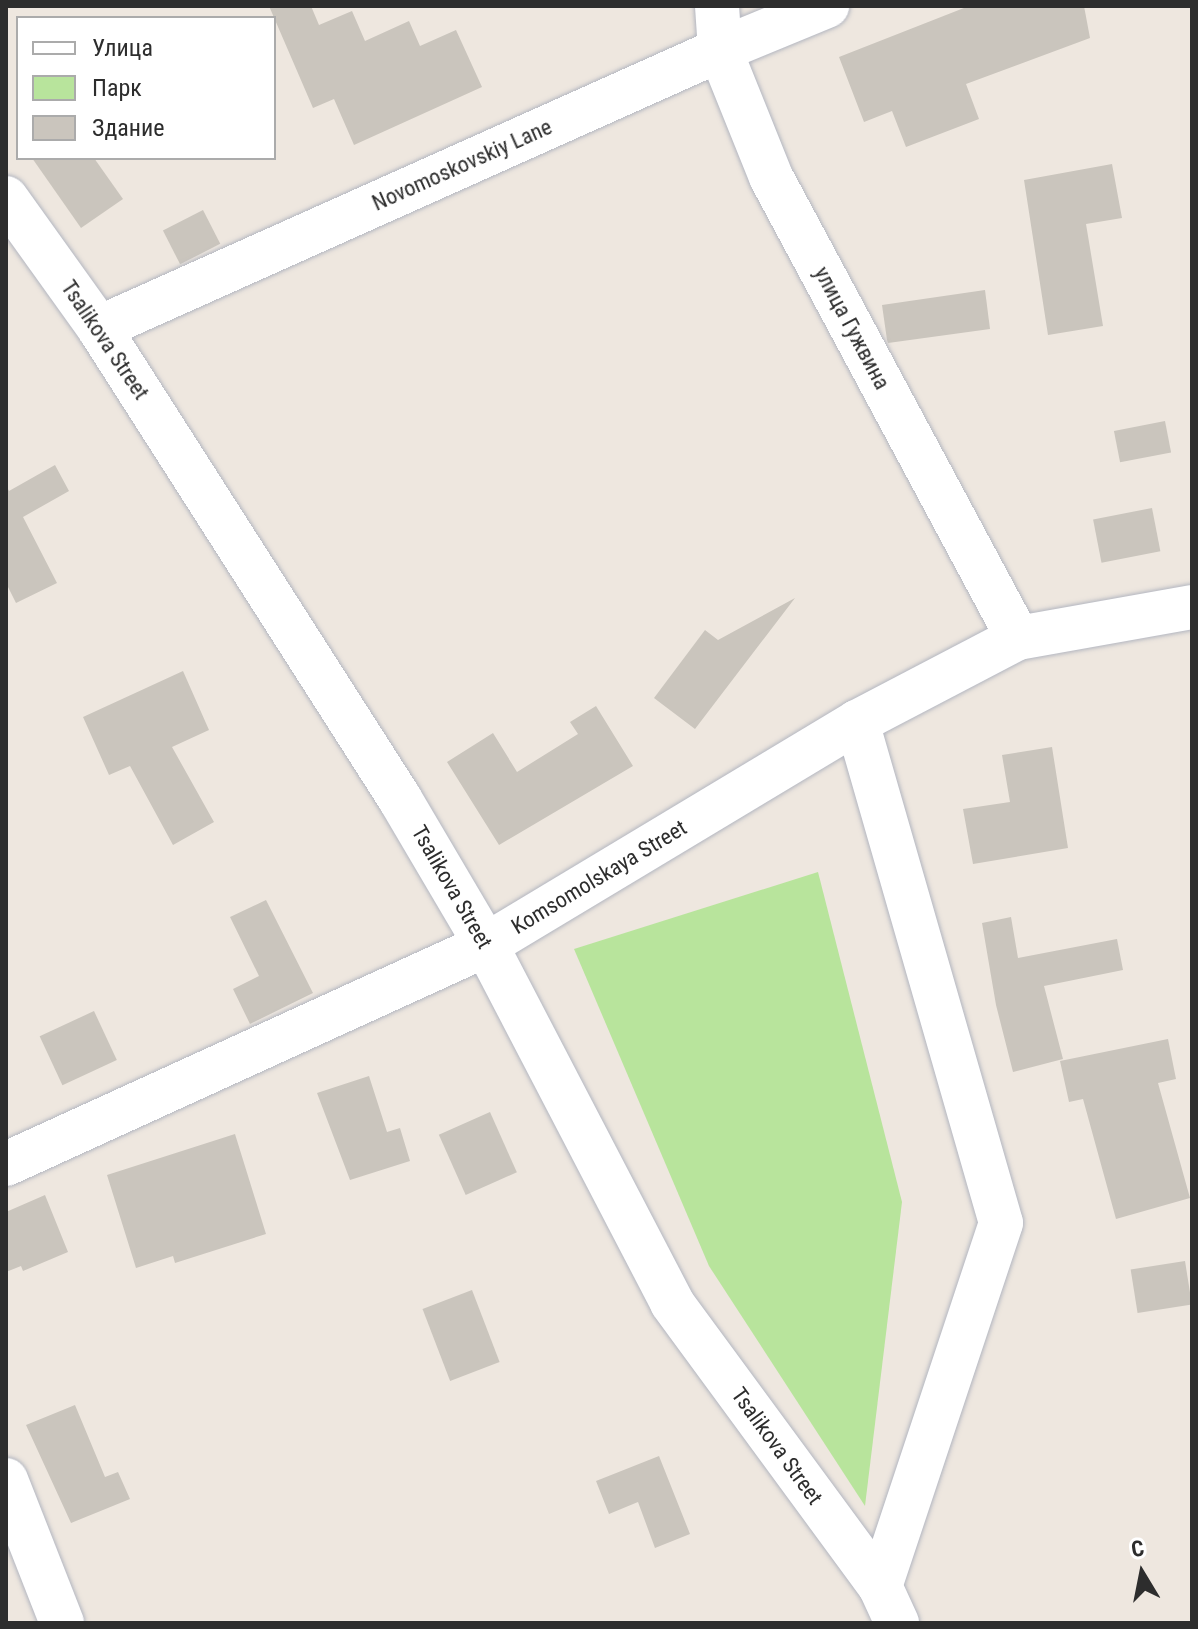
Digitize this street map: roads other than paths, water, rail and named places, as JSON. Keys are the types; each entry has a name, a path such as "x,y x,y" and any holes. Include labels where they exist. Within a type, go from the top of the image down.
{"street":[{"name":"улица Гужвина","path":"717,6 720,50 771,177 1018,638"},
{"name":"Novomoskovskiy Lane","path":"99,328 720,50 827,6"},
{"name":"Tsalikova Street","path":"6,198 99,328 400,799 486,945 672,1303 888,1604"},
{"name":"Komsomolskaya Street","path":"6,1164 486,945 857,722 1018,638 1192,607"},
{"name":"Tsalikova Street","path":"857,722 1001,1223 888,1604"},
{"path":"6,1480 62,1623"}]}
